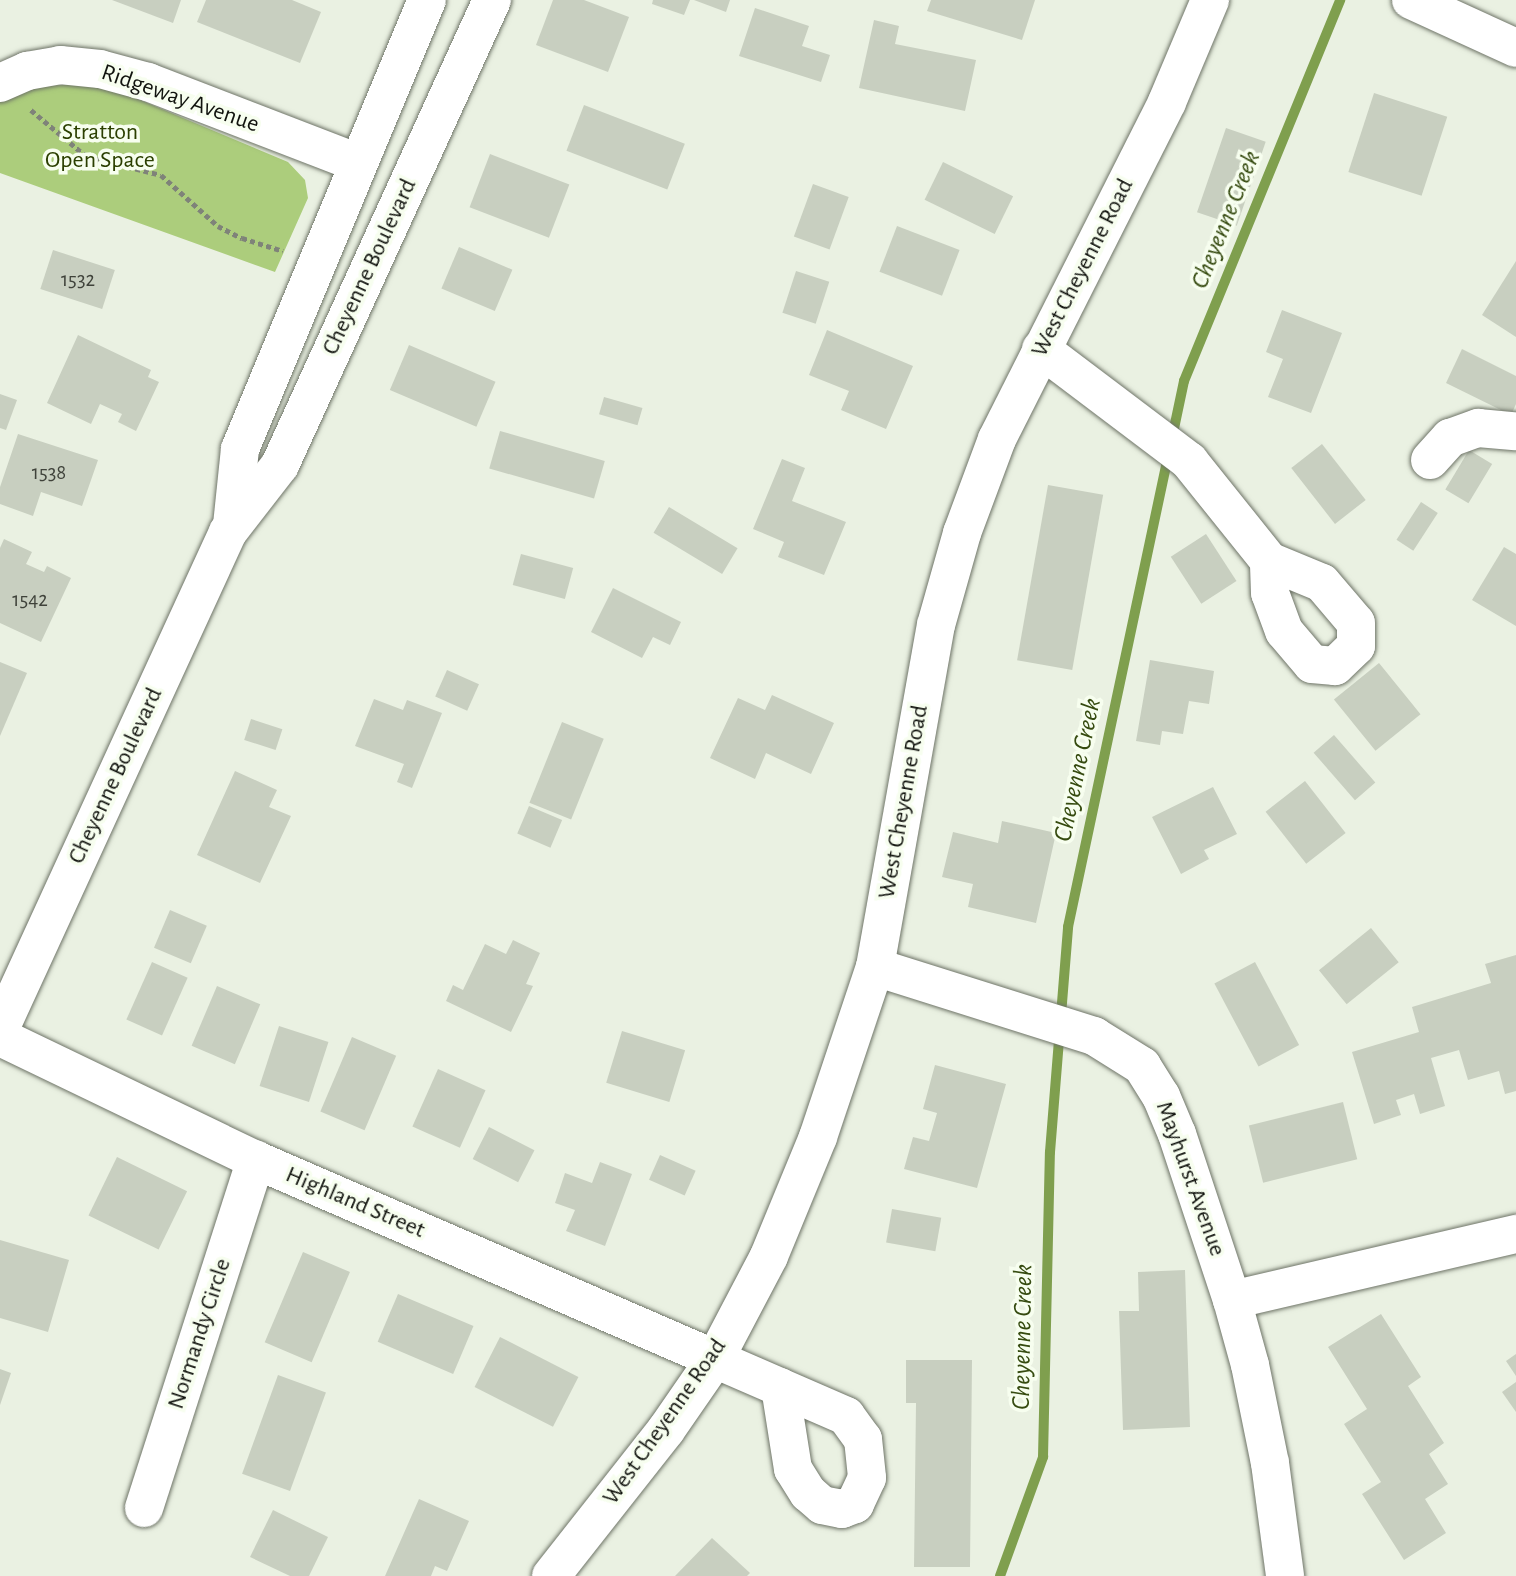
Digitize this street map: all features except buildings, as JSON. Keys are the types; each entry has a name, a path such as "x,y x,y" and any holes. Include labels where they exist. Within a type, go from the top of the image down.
{"street":[{"name":"Cheyenne Boulevard","path":"232,524 240,449 427,0"},
{"name":"Cheyenne Boulevard","path":"0,1029 232,524 279,465 492,0"},
{"name":"West Cheyenne Road","path":"551,1576 666,1430 715,1359 769,1256 818,1138 875,967 936,625 947,583 997,439 1167,102 1210,0"},
{"path":"1411,0 1516,48"},
{"name":"Ridgeway Avenue","path":"12,95 27,71 60,65 100,69 148,82 358,163"},
{"path":"1041,349 1189,461 1269,561"},
{"path":"1430,460 1450,438 1478,428 1516,431"},
{"name":"Mayhurst Avenue","path":"875,967 1084,1033 1117,1049 1142,1066 1161,1096 1177,1134 1232,1300 1250,1365 1270,1464 1285,1576"},
{"name":"Highland Street","path":"0,1037 256,1160 780,1387"},
{"name":"Normandy Circle","path":"144,1508 256,1160"},
{"path":"1232,1300 1516,1234"}],"path":[{"path":"12,95 86,156 161,176 218,226 242,238 317,262"}],"green space":[{"name":"Stratton Open Space","path":"0,63 45,86 81,84 114,89 288,162 305,180 308,198 275,272 0,173"}],"waterway":[{"name":"Cheyenne Creek","path":"1172,438 1184,381 1340,0"},
{"name":"Cheyenne Creek","path":"1000,1576 1043,1457 1050,1152 1068,927 1169,453"}]}
